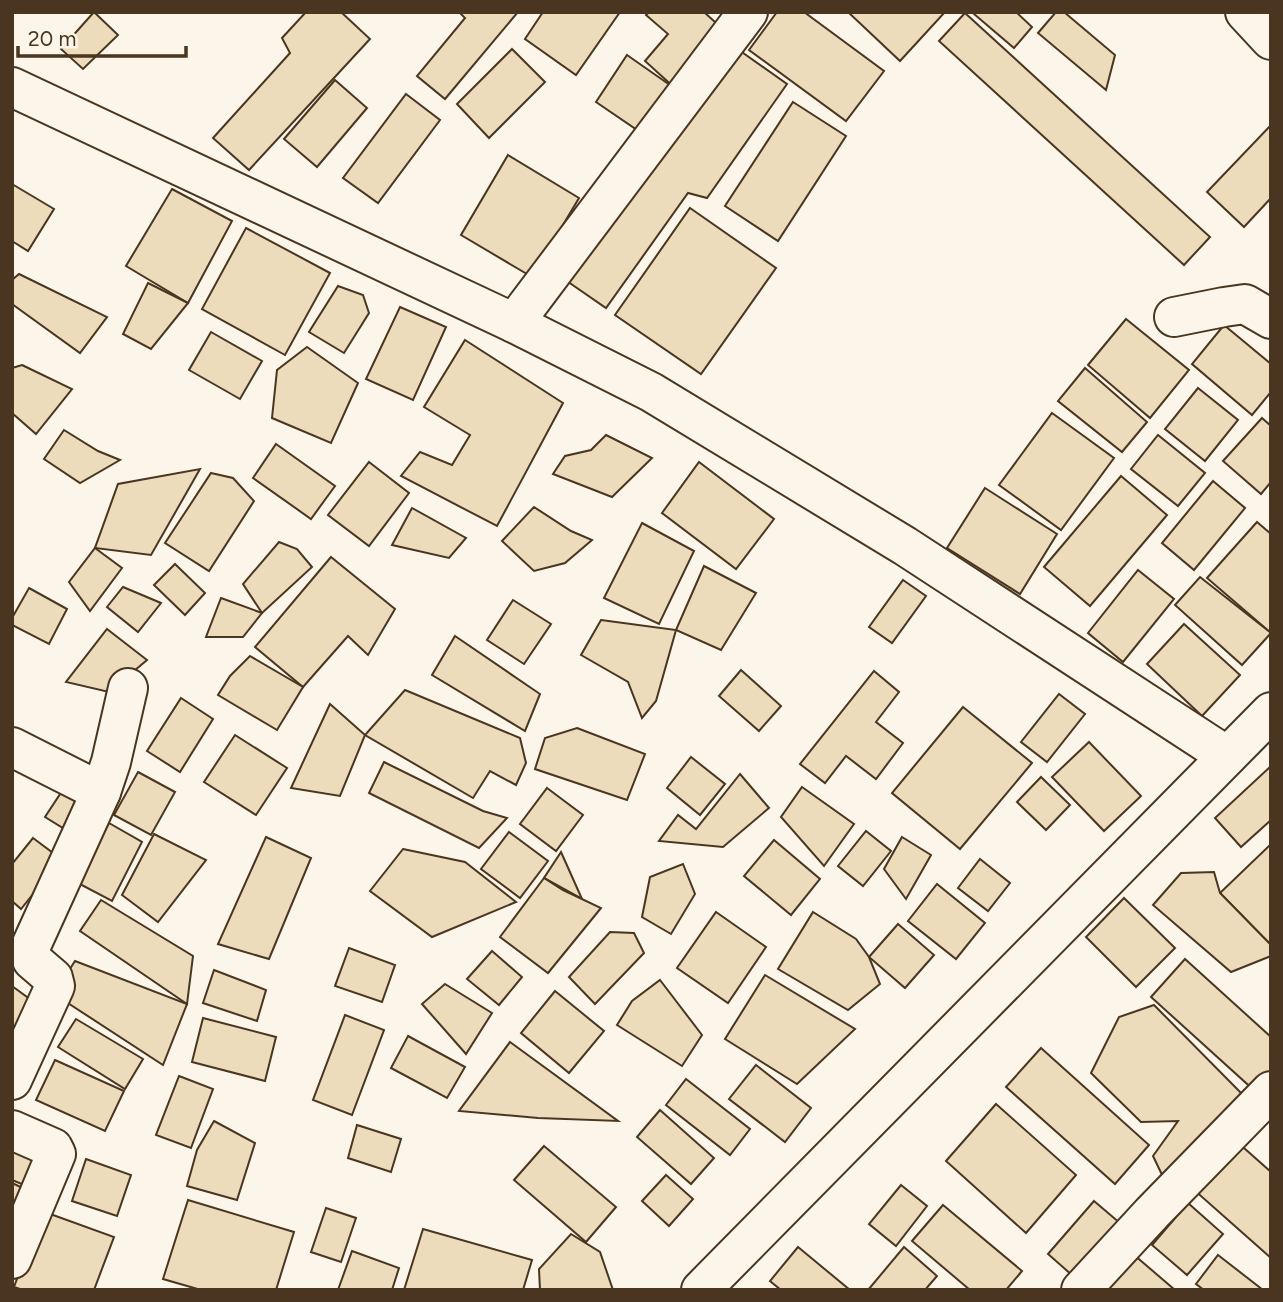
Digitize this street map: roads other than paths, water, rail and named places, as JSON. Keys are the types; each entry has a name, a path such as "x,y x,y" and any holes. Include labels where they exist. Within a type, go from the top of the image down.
{"street":[{"path":"513,323 748,12"},
{"path":"1245,12 1271,40"},
{"path":"12,87 513,323 652,392 916,553 1227,756"},
{"path":"1174,317 1245,304 1271,319"},
{"path":"12,1080 55,986 53,978 32,960 30,947 101,792 111,762 128,688"},
{"path":"701,1290 1271,712"},
{"path":"12,747 101,792"},
{"path":"1081,1290 1271,1091"},
{"path":"12,1129 53,1148 56,1154 12,1259"}]}
